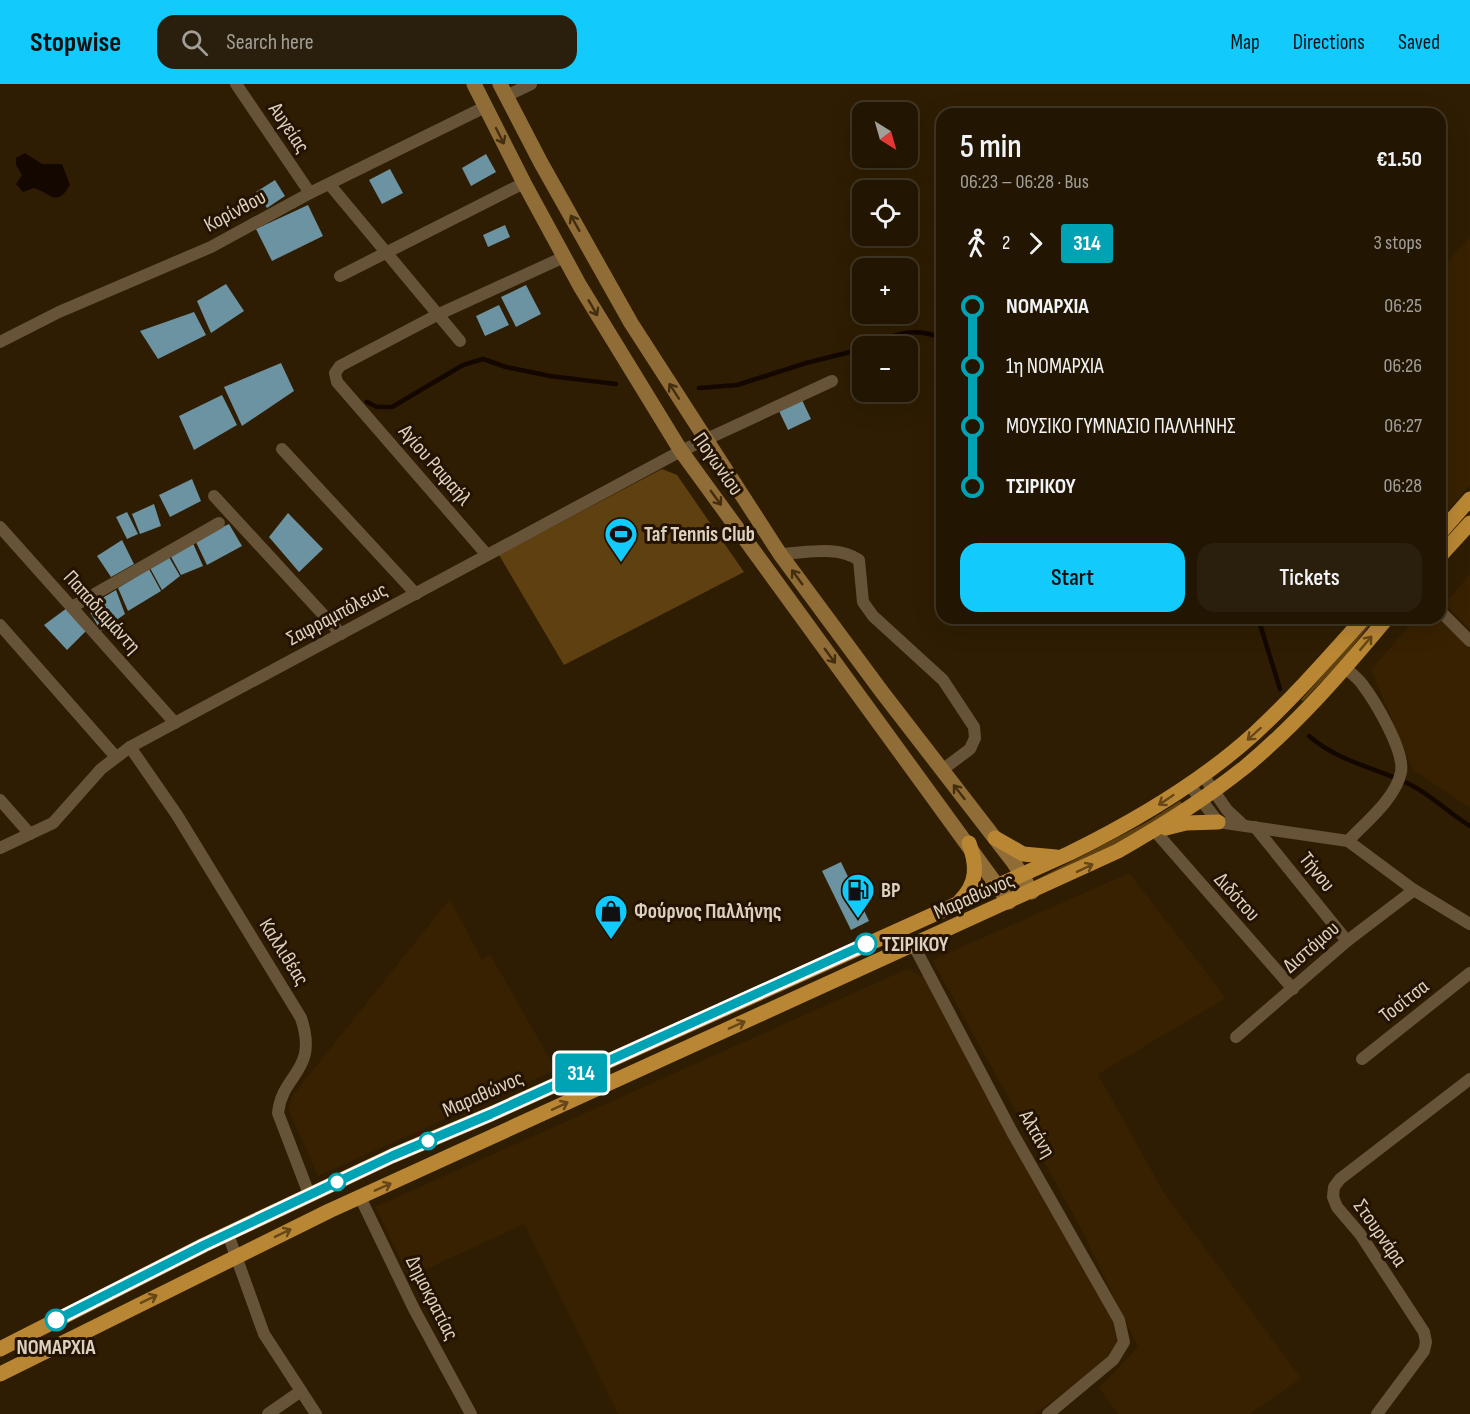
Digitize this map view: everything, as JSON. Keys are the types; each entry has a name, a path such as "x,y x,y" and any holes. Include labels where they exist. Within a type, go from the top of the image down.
{"main road":[{"name":"Πογωνίου","path":"474,84 564,257 681,451 969,843 1009,902"},
{"name":"Πογωνίου","path":"503,90 609,285 780,554 995,838 1032,892"},
{"path":"1446,526 1470,499"},
{"path":"1446,549 1470,522"},
{"name":"Μαραθώνος","path":"0,1349 309,1194 1070,853 1142,815 1189,784 1275,715 1358,624"},
{"name":"Μαραθώνος","path":"0,1374 360,1197 1109,856 1208,795 1278,738 1345,668 1382,624"},
{"path":"1154,830 1186,823 1218,822"},
{"path":"995,838 1031,856 1052,858 1070,853"},
{"path":"959,902 972,887 975,874 974,857 969,843"}],"street":[{"name":"Αυγείας","path":"236,84 310,193"},
{"path":"503,90 531,84"},
{"name":"Κορίνθου","path":"0,342 59,312 217,244 310,193 485,107"},
{"path":"340,276 524,183"},
{"path":"330,185 460,341"},
{"path":"437,315 564,257"},
{"name":"Αγίου Ραφαήλ","path":"437,315 337,369 337,382 487,555"},
{"path":"706,440 832,381"},
{"name":"Σαφραμπόλεως","path":"0,848 57,819 101,769 130,747 681,451 706,440"},
{"path":"282,449 416,594"},
{"path":"214,496 341,634"},
{"path":"72,608 219,523"},
{"name":"Παπαδιαμάντη","path":"0,526 175,723"},
{"path":"780,554 848,552 859,560 863,602 873,616 943,680 974,727 975,738 970,748 942,770"},
{"path":"1446,617 1470,641"},
{"path":"0,626 116,757"},
{"path":"1345,668 1361,682 1388,729 1401,761 1401,772 1395,788 1348,841"},
{"name":"Καλλιθέας","path":"130,747 177,816 301,1018 306,1036 306,1054 301,1068 281,1100 278,1113 309,1194"},
{"path":"1202,774 1218,822 1348,841 1414,890 1470,924"},
{"path":"1189,784 1208,795 1242,824"},
{"path":"0,800 30,834"},
{"name":"Τήνου","path":"1255,826 1347,941"},
{"name":"Διδότου","path":"1154,830 1293,989"},
{"name":"Διστόμου","path":"1236,1037 1347,941 1414,890"},
{"name":"Αλτάνη","path":"914,946 1012,1132 1119,1320 1124,1342 1113,1360 1048,1414"},
{"name":"Τοσίτσα","path":"1362,1059 1470,973"},
{"name":"Στουρνάρα","path":"1377,1414 1424,1351 1426,1342 1424,1332 1366,1244 1337,1207 1333,1197 1334,1187 1340,1179 1470,1079"},
{"name":"Δημοκρατίας","path":"360,1197 414,1309 471,1414"},
{"path":"228,1234 264,1334 316,1414"},
{"path":"268,1414 301,1391"}],"shaded area":[{"path":"25,153 42,164 62,164 70,185 61,196 57,198 34,188 23,192 16,184 22,175 16,165 16,158"},
{"path":"1470,238 1470,485 1446,512 1446,263"},
{"name":"Taf Tennis Club","path":"662,469 677,475 744,572 564,665 499,555"},
{"path":"1470,574 1470,629 1446,603"},
{"path":"1367,624 1370,624 1340,663 1303,701 1301,700"},
{"path":"1411,624 1444,624 1470,649 1470,808 1413,770 1371,670"},
{"path":"1180,801 1184,806 1103,853 1032,882 1147,822"},
{"path":"1129,873 1226,998 1098,1074 1164,1193 1301,1378 1250,1414 1118,1414 1099,1388 1138,1347 1079,1225 932,960"},
{"path":"450,899 482,960 490,954 556,1070 318,1176 288,1109 292,1096"},
{"path":"907,969 926,978 1114,1323 1118,1340 1102,1364 1035,1414 618,1414 524,1224 409,1277 375,1207"}],"building":[{"path":"486,154 496,172 471,186 462,168"},
{"path":"390,169 403,193 382,204 369,180"},
{"path":"275,180 285,196 267,208 256,192"},
{"path":"308,205 323,236 272,261 256,229"},
{"path":"505,225 510,237 488,247 483,235"},
{"path":"226,284 244,311 211,333 197,301"},
{"path":"526,285 541,314 516,327 501,297"},
{"path":"499,305 509,325 485,336 476,316"},
{"path":"194,312 206,335 158,359 140,331"},
{"path":"281,363 294,391 242,426 224,387"},
{"path":"222,395 237,425 194,450 179,416"},
{"path":"802,400 811,419 788,430 779,411"},
{"path":"192,479 201,501 170,517 159,495"},
{"path":"154,504 161,526 140,534 132,514"},
{"path":"127,512 138,534 127,539 116,517"},
{"path":"288,513 323,549 299,572 269,537"},
{"path":"229,524 242,546 207,565 195,540"},
{"path":"122,540 134,564 111,577 97,556"},
{"path":"192,541 203,566 181,575 170,555"},
{"path":"169,557 180,576 162,590 150,568"},
{"path":"149,569 161,591 128,611 118,588"},
{"path":"116,590 125,614 101,631 87,607"},
{"path":"67,608 86,631 67,650 44,625"},
{"path":"841,862 869,921 851,930 822,871"}],"waterway":[{"path":"892,336 914,332 936,336"},
{"path":"699,388 737,385 806,363 852,352"},
{"path":"367,402 377,407 392,407 463,365 483,359 506,367 550,376 616,384"},
{"path":"1260,624 1280,689"},
{"path":"1309,736 1332,752 1417,788 1470,826"}],"bus line":[{"name":"314","path":"56,1320 309,1194 866,944"}],"place":[{"name":"Taf Tennis Club","path":"621,563"},
{"name":"BP","path":"858,919"},
{"name":"Φούρνος Παλλήνης","path":"611,940"},
{"name":"ΤΣΙΡΙΚΟΥ","path":"866,944"},
{"name":"ΝΟΜΑΡΧΙΑ","path":"56,1320"}]}
